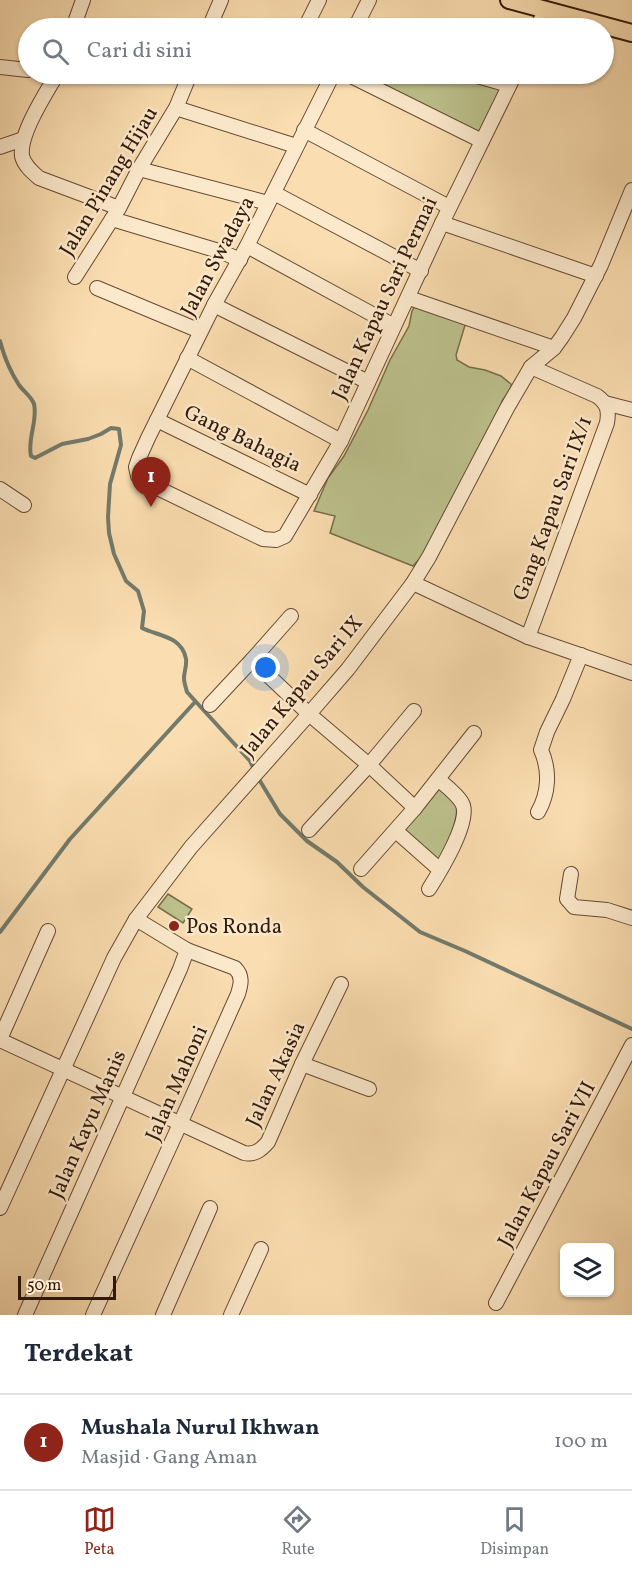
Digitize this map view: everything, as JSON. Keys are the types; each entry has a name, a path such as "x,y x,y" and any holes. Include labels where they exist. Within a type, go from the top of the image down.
{"main road":[{"path":"509,0 575,18"},
{"path":"614,28 632,33"}],"street":[{"path":"77,18 83,0"},
{"path":"213,18 221,0"},
{"path":"310,18 320,0"},
{"path":"360,18 369,0"},
{"path":"541,18 545,10"},
{"path":"0,67 18,69"},
{"path":"51,84 23,139 22,158 31,171 39,178 116,213 240,260"},
{"name":"Jalan Pinang Hijau","path":"75,277 116,213 139,169 176,108 186,84"},
{"name":"Jalan Swadaya","path":"278,538 258,537 141,480 136,467 200,332 240,260 328,84"},
{"path":"367,84 482,141"},
{"name":"Jalan Kapau Sari Permai","path":"278,538 310,495 341,441 409,298 449,207 510,84"},
{"path":"176,108 296,146"},
{"path":"304,130 449,207"},
{"path":"0,147 23,139"},
{"path":"139,169 271,198 421,271"},
{"name":"Jalan Kapau Sari IX","path":"0,1208 114,958 136,919 191,847 348,669 413,583 531,367 554,348 574,318 596,276 632,190"},
{"path":"442,223 596,276"},
{"path":"247,246 394,326"},
{"path":"97,288 200,332"},
{"path":"409,298 554,348"},
{"path":"214,305 368,382"},
{"path":"187,358 341,441"},
{"name":"Gang Kapau Sari IX/1","path":"528,637 609,414 605,403 597,396 531,367"},
{"path":"605,403 632,410"},
{"name":"Gang Bahagia","path":"157,420 310,495"},
{"path":"0,489 24,505"},
{"path":"413,583 528,637 632,673"},
{"path":"210,705 291,616"},
{"path":"538,812 545,801 547,785 545,759 541,750 580,655"},
{"path":"252,660 415,808"},
{"path":"309,830 369,765 414,711"},
{"path":"361,869 396,831 474,734"},
{"path":"429,889 464,817 462,803 438,779"},
{"path":"396,831 440,870"},
{"path":"571,874 567,898 574,907 607,910 632,918"},
{"name":"Jalan Mahoni","path":"93,1315 238,994 241,982 239,972 235,968 187,950 136,919"},
{"path":"0,1040 48,931"},
{"name":"Jalan Kayu Manis","path":"25,1315 187,950"},
{"name":"Jalan Akasia","path":"0,1040 180,1124 244,1153 251,1154 258,1152 268,1142 302,1064 341,984"},
{"name":"Jalan Kapau Sari VII","path":"496,1303 632,1045"},
{"path":"302,1064 369,1089"},
{"path":"163,1315 210,1208"},
{"path":"231,1315 261,1249"}],"green space":[{"path":"367,84 509,85 482,141"},
{"path":"416,304 466,322 456,355 457,360 469,367 501,376 511,384 511,388 502,401 496,422 424,554 413,566 330,533 335,516 314,511 328,478 344,456 368,410 390,360 409,326"},
{"path":"438,783 460,804 462,817 438,862 403,832"},
{"path":"168,894 192,909 183,923 158,907"}],"waterway":[{"path":"0,341 13,374 34,404 31,456 35,458 62,444 88,439 111,428 119,429 121,445 110,484 109,533 114,554 126,581 138,591 144,611 142,628 175,641 184,651 186,659 184,678 187,692 250,761 254,769"},
{"path":"0,932 70,839 195,702"},
{"path":"257,776 280,814 307,841 337,862 363,887 420,932 632,1029"}],"place":[{"name":"Mushala Nurul Ikhwan","path":"151,507"},
{"name":"Pos Ronda","path":"174,926"}]}
